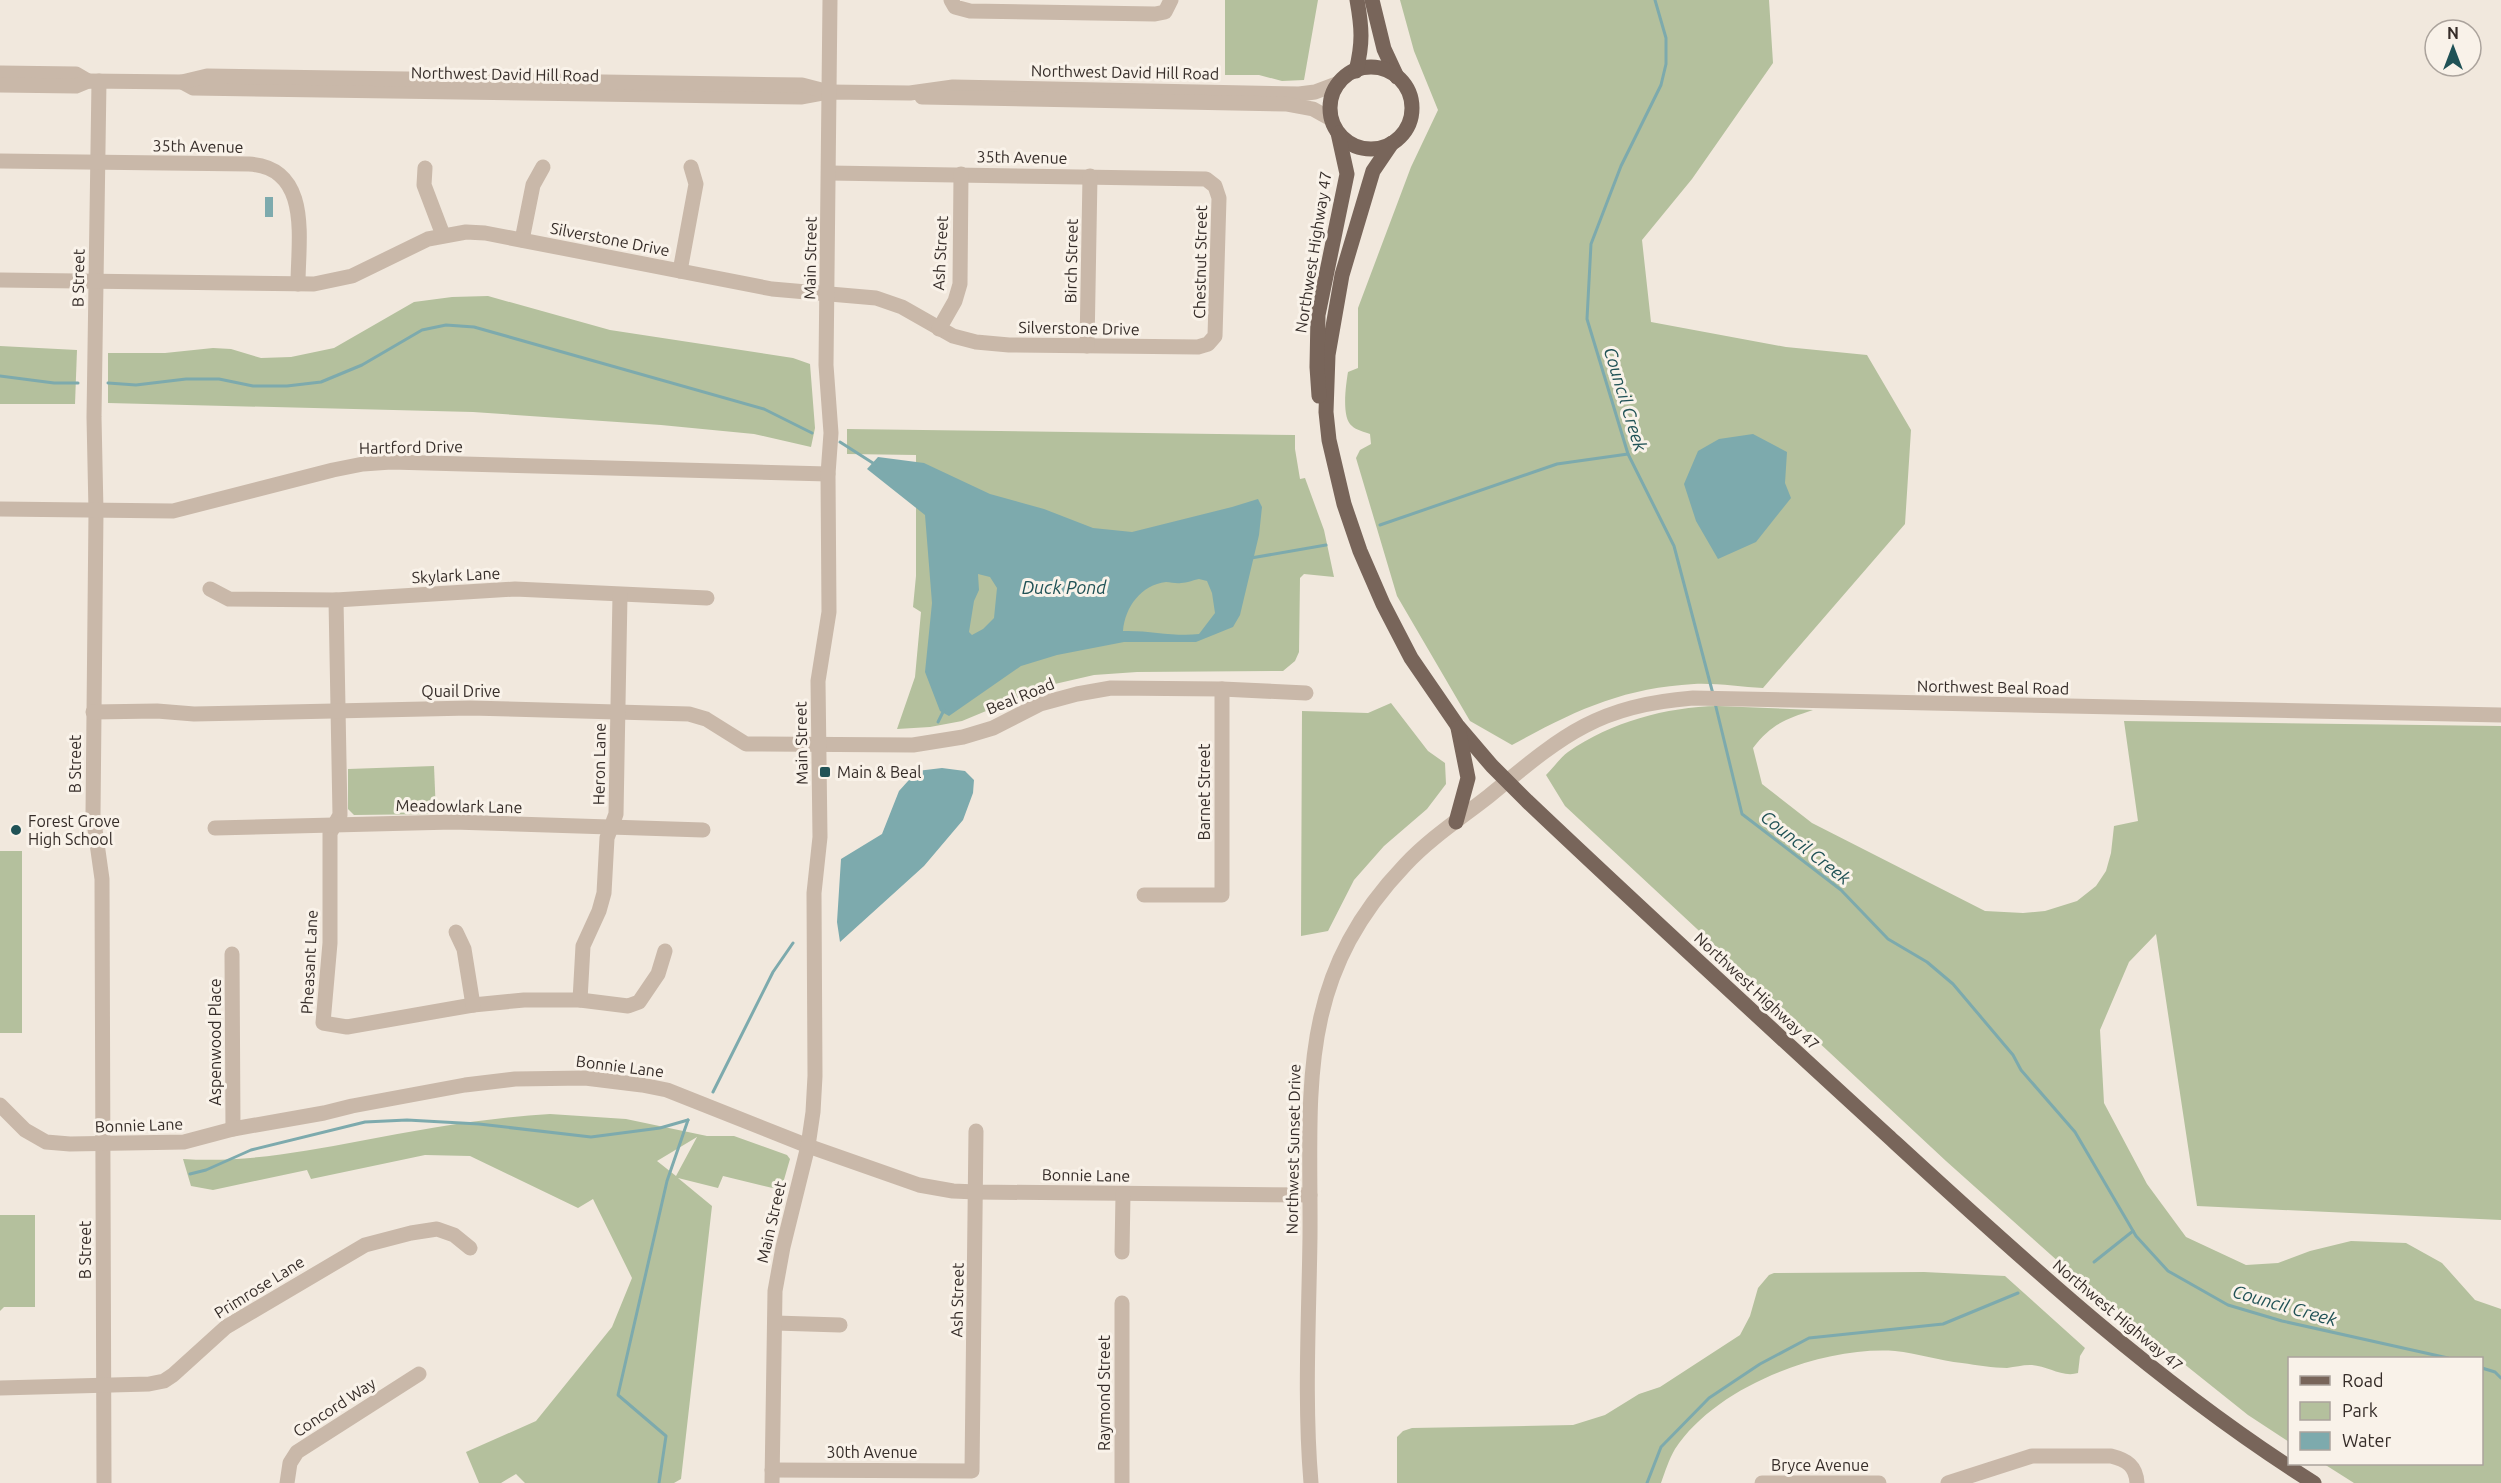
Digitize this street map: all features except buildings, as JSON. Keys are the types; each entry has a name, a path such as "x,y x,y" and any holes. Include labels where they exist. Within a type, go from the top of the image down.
{"main road":[{"path":"1356,70 1362,47 1362,28 1357,0"},
{"path":"1372,0 1384,49 1397,77 1405,86 1410,98 1411,111 1405,129 1392,143 1369,149 1352,144 1334,126 1330,107 1332,94 1339,83 1356,70 1377,68 1397,77"},
{"name":"Northwest Highway 47","path":"1326,412 1319,402 1318,315 1347,174 1334,126"},
{"name":"Northwest Highway 47","path":"1392,143 1373,171 1342,275 1328,355 1326,412 1329,440 1344,504 1372,581 1411,658 1457,725 1507,781 1645,913 2065,1296 2183,1392 2288,1465"},
{"path":"1456,822 1468,778 1457,725"},
{"name":"Northwest Highway 47","path":"2288,1465 2314,1483"}],"street":[{"name":"Main Street","path":"772,1477 778,1273 808,1146 813,1112 814,893 820,837 818,681 829,612 828,474 831,433 827,377 830,0"},
{"path":"954,4 970,11 1155,14 1168,6"},
{"name":"Northwest David Hill Road","path":"0,73 76,74 93,81"},
{"name":"Northwest David Hill Road","path":"0,85 76,86 93,81 182,82 193,88 802,97 829,92 910,93 953,87 1299,94 1314,92 1339,83"},
{"name":"B Street","path":"93,81 98,162 93,815 102,879 104,1483"},
{"name":"Northwest David Hill Road","path":"910,93 925,99 1286,104 1313,109 1334,126"},
{"name":"35th Avenue","path":"0,161 253,165 274,171 290,187 298,207 298,284"},
{"path":"522,240 533,185 543,167"},
{"path":"680,271 696,184 691,167"},
{"path":"425,168 424,185 443,235"},
{"name":"35th Avenue","path":"829,173 1201,178 1213,184"},
{"name":"Ash Street","path":"939,329 955,301 960,284 961,174"},
{"name":"Birch Street","path":"1088,345 1090,176"},
{"name":"Chestnut Street","path":"1211,342 1217,328 1219,209 1218,192 1213,184"},
{"name":"Silverstone Drive","path":"0,280 298,284 327,282 352,276 414,244 443,235 466,232 485,233 772,289 866,297 889,302 910,311 939,329 962,339 990,344 1198,347 1211,342"},
{"name":"Hartford Drive","path":"0,509 173,512 333,470 382,463 828,474"},
{"name":"Skylark Lane","path":"210,589 229,599 336,600 515,589 707,598"},
{"name":"Heron Lane","path":"580,1000 583,946 599,911 604,893 607,838 616,814 621,595"},
{"name":"Pheasant Lane","path":"336,600 340,814 330,833 330,943 323,1023 347,1027 473,1005 524,1000 580,1000 628,1006 639,1002 658,974 666,951"},
{"name":"Beal Road","path":"820,746 913,745 963,737 993,728 1040,704 1111,688 1222,689 1306,693"},
{"name":"Barnet Street","path":"1144,895 1222,895 1222,689"},
{"name":"Northwest Beal Road","path":"1507,781 1557,741 1598,718 1636,705 1693,698 2501,715"},
{"name":"Quail Drive","path":"93,712 157,711 194,714 470,708 697,715 746,744 820,746"},
{"name":"Northwest Sunset Drive","path":"1311,1483 1308,1412 1311,1065 1319,1018 1332,976 1362,919 1390,882 1407,863 1507,781"},
{"name":"Meadowlark Lane","path":"215,828 453,822 703,830"},
{"path":"456,932 464,949 473,1005"},
{"name":"Aspenwood Place","path":"232,954 233,1129"},
{"name":"Bonnie Lane","path":"0,1105 25,1130 46,1142 70,1144 184,1142 233,1129 488,1082 585,1078 642,1084 667,1090 808,1146 919,1185 953,1191 1310,1195"},
{"name":"Ash Street","path":"972,1471 975,1131"},
{"path":"1122,1252 1123,1194"},
{"name":"Primrose Lane","path":"0,1388 149,1384 164,1381 226,1327 365,1245 437,1229 454,1235 470,1248"},
{"name":"Raymond Street","path":"1122,1303 1122,1483"},
{"path":"775,1323 840,1325"},
{"name":"Concord Way","path":"287,1483 290,1463 297,1452 419,1374"},
{"path":"1948,1483 2032,1456 2111,1456 2129,1462 2135,1470 2138,1483"},
{"name":"30th Avenue","path":"772,1477 972,1471"},
{"name":"Bryce Avenue","path":"1762,1483 1879,1483"}],"green space":[{"path":"1225,0 1318,0 1304,80 1282,81 1259,75 1225,75"},
{"path":"1400,0 1769,0 1773,63 1692,179 1642,240 1651,322 1786,347 1867,355 1911,430 1905,524 1763,688 1694,684 1644,690 1599,703 1512,745 1470,721 1397,596 1356,458 1360,450 1371,444 1370,434 1356,429 1349,422 1346,416 1345,400 1348,372 1358,368 1358,308 1411,167 1438,110 1414,51"},
{"path":"488,296 610,330 793,358 810,364 815,428 811,447 754,434 473,412 108,403 108,353 165,353 213,348 231,349 261,358 291,357 334,348 414,302 452,297"},
{"path":"0,346 77,350 75,404 0,404"},
{"path":"847,429 1295,435 1300,479 1305,478 1324,530 1334,577 1304,574 1300,578 1299,652 1295,661 1283,671 1137,672 1094,675 1046,686 962,721 930,727 897,729 915,677 921,612 913,607 916,576 916,455 847,454"},
{"path":"1391,703 1428,751 1445,763 1446,784 1427,809 1384,846 1354,880 1328,931 1301,936 1302,711 1368,713"},
{"path":"1698,707 1813,710 1780,723 1766,733 1753,748 1762,784 1812,823 1985,911 2023,913 2045,911 2077,901 2096,886 2106,871 2114,826 2138,821 2124,721 2501,726 2501,1220 2197,1206 2156,934 2129,962 2100,1030 2104,1103 2147,1184 2186,1237 2246,1265 2278,1263 2310,1251 2351,1241 2406,1243 2442,1263 2475,1300 2501,1309 2501,1483 2354,1483 2326,1465 2483,1465 2483,1357 2288,1357 2288,1441 2248,1415 2079,1280 1946,1161 1565,806 1546,775 1568,752 1602,732 1659,713"},
{"path":"434,766 436,814 354,815 348,809 348,769"},
{"path":"0,851 22,851 22,1033 0,1033"},
{"path":"550,1114 626,1119 707,1136 734,1136 787,1155 790,1159 781,1190 723,1176 718,1188 678,1178 712,1206 681,1479 674,1483 525,1483 516,1474 501,1483 479,1483 466,1452 536,1421 612,1327 632,1278 593,1199 578,1208 470,1156 425,1155 311,1179 307,1170 213,1190 191,1186 183,1159 272,1156 454,1124","holes":["697,1137 676,1176 657,1161"]},
{"path":"0,1215 35,1215 35,1307 4,1307 0,1311"},
{"path":"1924,1272 2005,1276 2085,1348 2080,1356 2078,1373 2060,1373 2030,1365 2007,1368 1991,1367 1895,1351 1866,1351 1836,1355 1773,1374 1716,1406 1693,1426 1675,1449 1661,1483 1397,1483 1397,1437 1403,1431 1412,1428 1573,1425 1605,1415 1639,1394 1660,1387 1740,1335 1750,1316 1758,1288 1769,1275 1774,1273"}],"water":[{"path":"265,197 273,197 273,217 265,217"},
{"path":"1753,434 1787,452 1785,483 1791,498 1756,542 1718,559 1696,521 1684,484 1698,451 1719,439"},
{"name":"Duck Pond","path":"878,457 924,463 990,494 1044,509 1093,528 1132,532 1258,499 1262,507 1259,535 1240,615 1233,627 1196,642 1124,642 1057,655 1021,666 949,716 940,711 925,672 932,603 925,515 867,469","holes":["978,574 990,577 997,588 994,618 983,629 972,635 969,632 974,601 979,590","1199,579 1207,581 1212,593 1215,613 1199,634 1123,631 1127,614 1142,592 1157,584 1186,583"]},
{"path":"942,768 965,771 974,780 973,793 963,820 924,866 840,942 837,922 841,859 882,834 899,791 917,771"}],"waterway":[{"name":"Council Creek","path":"1655,0 1666,38 1666,64 1661,85 1621,166 1591,244 1587,319 1628,454 1674,546 1713,694"},
{"path":"108,383 136,385 186,379 219,379 253,386 287,386 321,382 362,365 422,330 446,325 474,327 764,409 812,433"},
{"path":"0,376 54,383 78,383"},
{"path":"840,442 876,465"},
{"path":"1380,525 1557,464 1628,454"},
{"path":"1251,558 1326,545"},
{"name":"Council Creek","path":"1715,703 1742,814 1841,890 1888,939 1927,962 1953,984 2013,1055 2021,1070 2075,1132 2136,1236 2168,1271 2228,1305 2282,1321 2444,1357"},
{"path":"938,722 944,710"},
{"path":"713,1092 773,972 793,943"},
{"path":"190,1174 206,1170 251,1150 365,1122 407,1120 479,1124 591,1137 660,1128 688,1120"},
{"path":"659,1483 666,1436 618,1395 667,1181 688,1120"},
{"path":"2094,1262 2133,1231"},
{"path":"1647,1483 1661,1447 1709,1398 1760,1364 1809,1338 1943,1324 2018,1293"},
{"name":"Council Creek","path":"2483,1368 2495,1372 2501,1378"}],"place":[{"name":"Main & Beal","path":"825,772"},
{"name":"Forest Grove High School","path":"16,830"}]}
